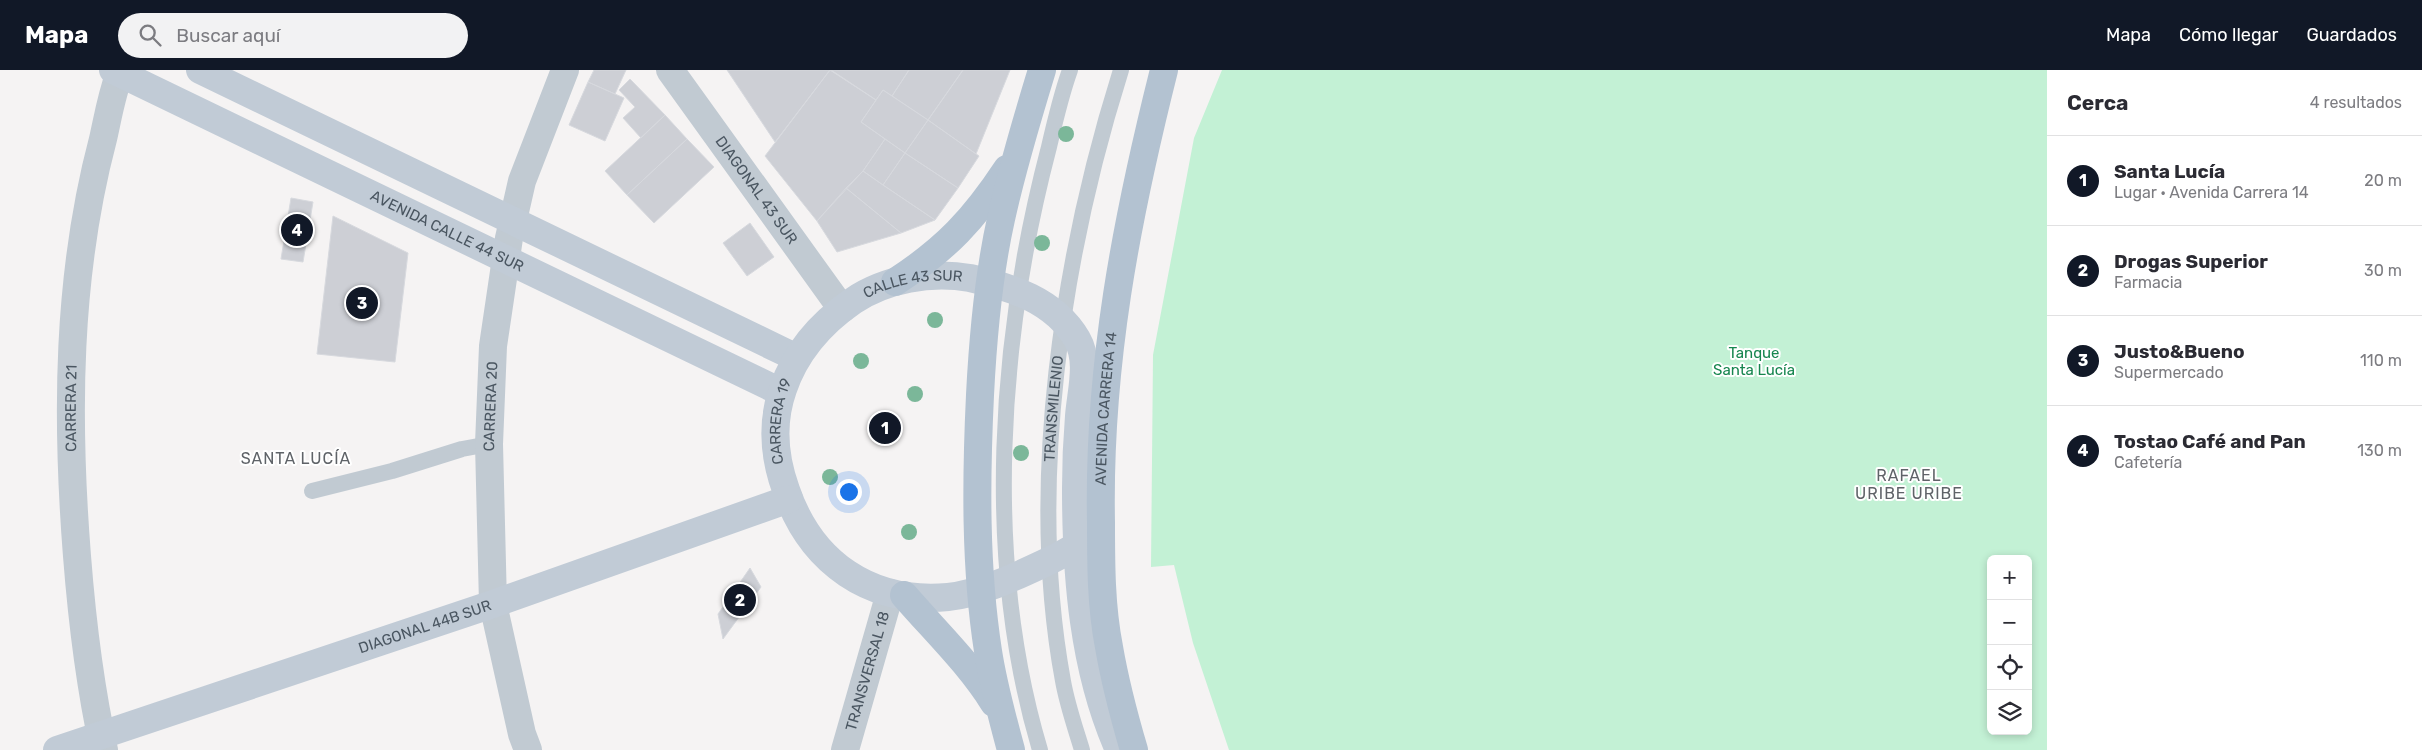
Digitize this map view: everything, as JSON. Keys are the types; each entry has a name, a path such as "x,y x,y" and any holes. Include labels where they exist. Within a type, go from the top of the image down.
{"main road":[{"path":"200,70 797,358"},
{"path":"1011,750 1001,714 988,650 981,588 977,490 983,348 990,283 1001,220 1042,70"},
{"name":"AVENIDA CARRERA 14","path":"1119,750 1099,698 1089,651 1089,538 1114,307 1138,176 1164,70"},
{"name":"AVENIDA CALLE 44 SUR","path":"118,71 782,392"},
{"path":"895,282 927,261 961,230 988,197 1018,153"},
{"name":"CALLE 43 SUR","path":"842,309 869,290 895,282 930,276 964,277 990,283"},
{"name":"AVENIDA CARRERA 14","path":"990,283 1033,297 1064,321 1082,347 1084,361 1076,462 1089,538 1104,608 1108,646 1118,693 1134,750"},
{"name":"CARRERA 19","path":"842,309 814,334 797,358 782,392 775,429 777,465 789,500 800,526 817,549 838,568 863,583 897,594 920,598 951,597 981,588 1051,560 1089,538"},
{"name":"DIAGONAL 44B SUR","path":"57,750 102,743 789,500"},
{"path":"897,594 981,682 1001,714"}],"street":[{"name":"CARRERA 20","path":"528,750 522,734 493,604 489,444 493,346 506,260 522,181 564,70"},
{"name":"DIAGONAL 43 SUR","path":"670,70 842,309"},
{"name":"CARRERA 21","path":"102,743 81,608 72,490 71,385 75,286 92,179 118,71"},
{"name":"TRANSVERSAL 18","path":"846,750 897,594"}],"lane":[{"path":"1040,750 1024,685 1008,578 1005,504 1006,428 1009,364 1018,291 1039,183 1070,70"},
{"name":"TRANSMILENIO","path":"1082,750 1063,682 1053,613 1050,476 1054,400 1073,255 1088,182 1121,70"},
{"path":"312,491 392,471 462,449 489,444"}],"green space":[{"name":"Tanque Santa Lucía","path":"1222,70 2047,70 2047,750 1229,750 1193,643 1174,565 1151,567 1153,355 1194,138"}],"building":[{"path":"594,70 626,70 615,94 588,82"},
{"path":"727,70 830,70 775,142"},
{"path":"830,70 876,100 861,122 885,139 863,171 817,221 765,156"},
{"path":"831,70 909,70 892,96 883,90 876,100"},
{"path":"909,70 963,70 928,120 892,96"},
{"path":"963,70 1010,70 976,154 928,120"},
{"path":"630,79 665,115 641,138 623,118 635,107 619,90"},
{"path":"588,82 624,98 605,141 569,125"},
{"path":"883,90 928,120 905,153 861,122"},
{"path":"665,115 687,139 627,195 605,171"},
{"path":"928,120 979,156 958,188 905,153"},
{"path":"687,139 714,167 654,223 627,195"},
{"path":"885,139 905,153 883,185 863,171"},
{"path":"905,153 958,188 935,220 883,185"},
{"path":"863,171 935,220 901,233 846,188"},
{"path":"846,188 901,233 837,252 817,221"},
{"path":"291,198 313,202 303,262 281,259"},
{"path":"333,216 408,253 395,362 317,354"},
{"path":"750,223 774,257 747,276 723,243"},
{"path":"750,568 761,587 723,639 718,614"}],"place":[{"name":"Tostao Café and Pan","path":"297,230"},
{"name":"Justo&Bueno","path":"362,303"},
{"name":"Santa Lucía","path":"885,428"},
{"name":"Drogas Superior","path":"740,600"}],"district":[{"name":"SANTA LUCÍA","path":"296,458"},
{"name":"RAFAEL URIBE URIBE","path":"1909,484"}]}
